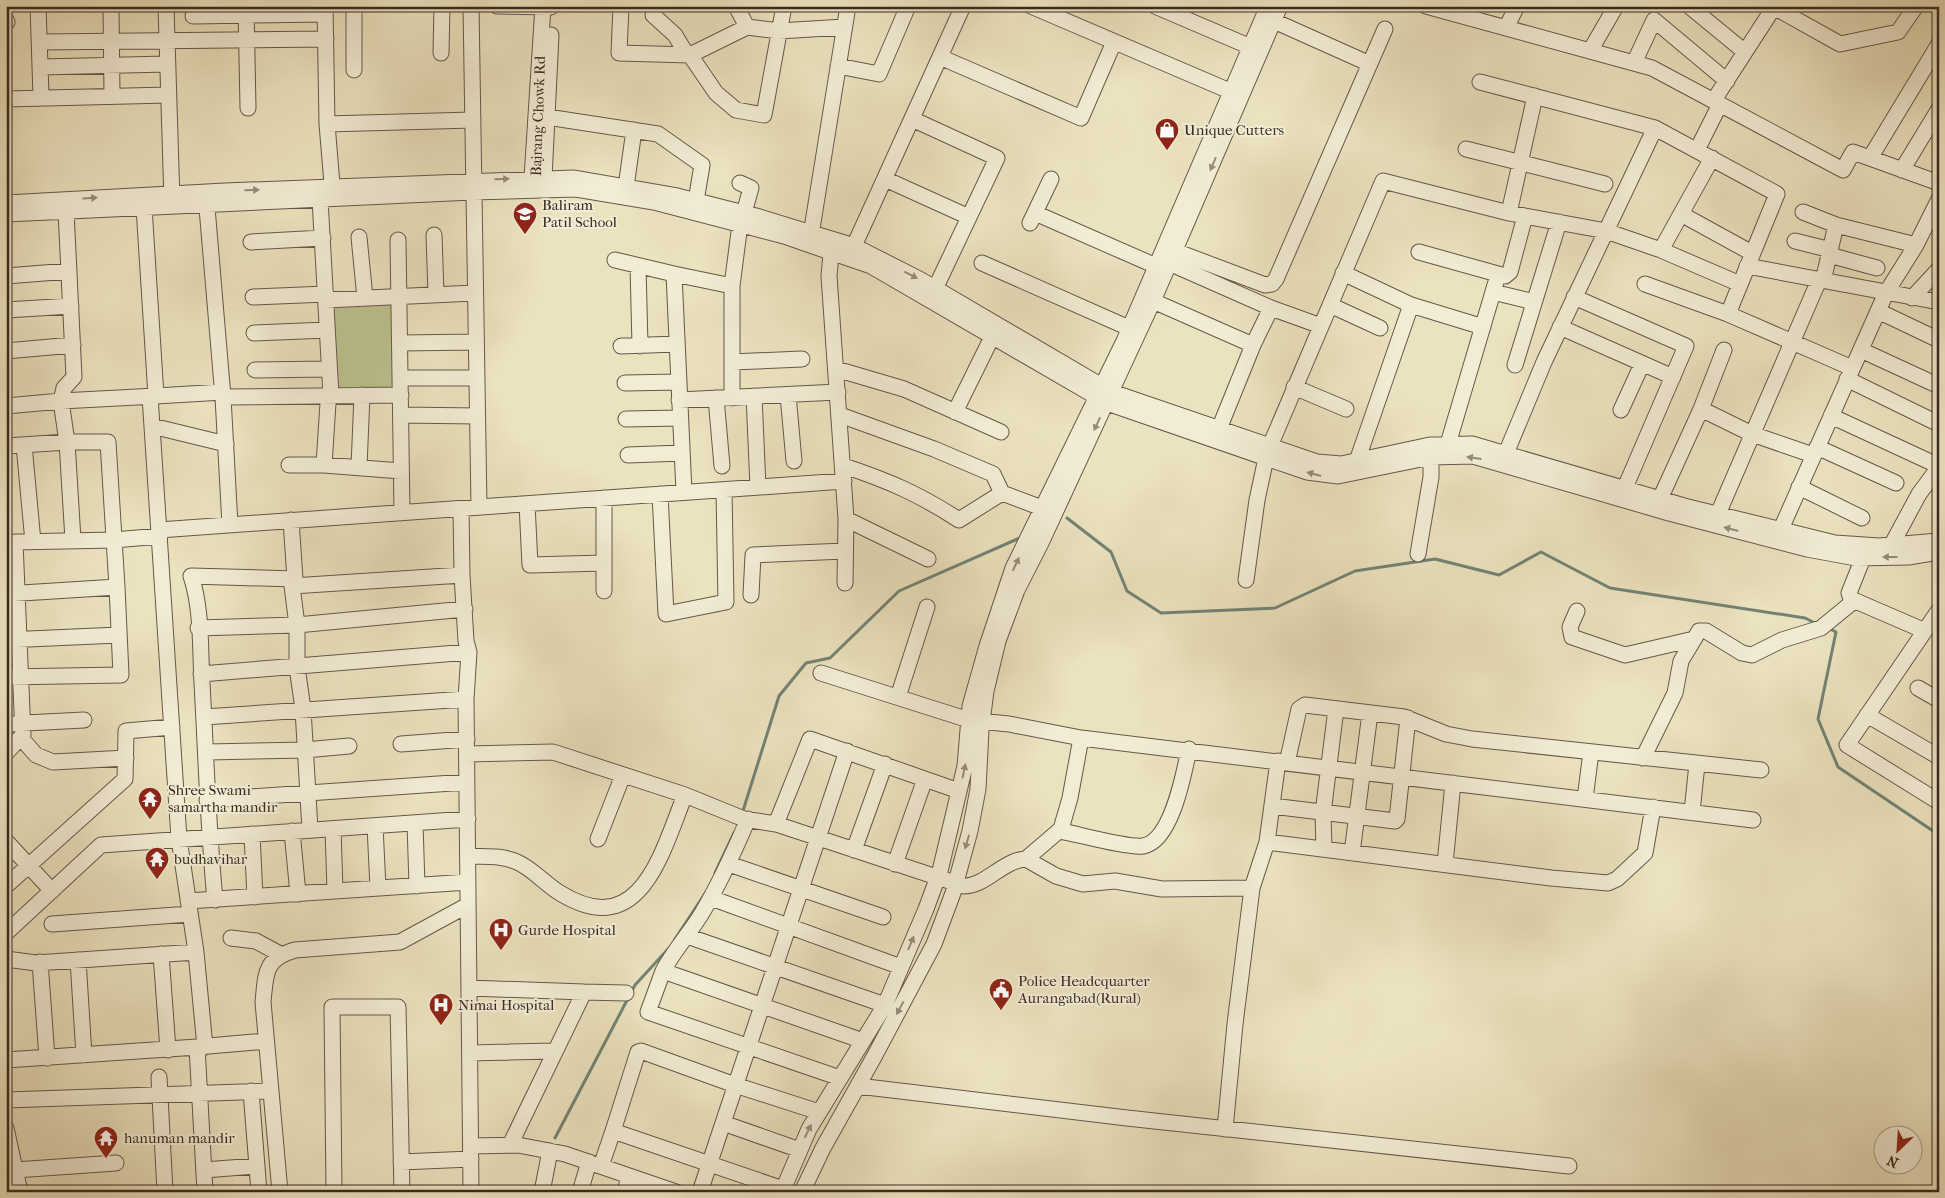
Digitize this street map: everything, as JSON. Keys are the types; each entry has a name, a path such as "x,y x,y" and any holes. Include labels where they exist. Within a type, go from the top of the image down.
{"street":[{"path":"38,6 42,96"},
{"path":"111,6 112,96"},
{"path":"166,6 172,200"},
{"path":"354,6 354,70"},
{"path":"441,53 442,6"},
{"path":"471,6 474,293 479,507"},
{"path":"497,6 548,7"},
{"path":"621,6 619,53 689,55 747,27 779,31 844,27"},
{"path":"736,6 747,27"},
{"path":"653,15 674,35 716,93 736,110 764,115 784,6"},
{"path":"810,239 848,6"},
{"path":"838,66 879,74 908,6"},
{"path":"854,246 963,6"},
{"path":"1031,6 1237,94"},
{"path":"1155,6 1256,49"},
{"path":"802,1192 822,1148 858,1086 934,944 956,884 970,831 978,789 976,720 970,706 1000,604 1013,568 1042,508 1153,301 1167,260 1256,49 1268,6"},
{"path":"1256,49 1274,21 1280,6"},
{"path":"1426,6 1449,9 1506,28 1652,68 1843,170 1853,152 1902,170 1937,178"},
{"path":"1506,28 1517,6"},
{"path":"1590,51 1616,6"},
{"path":"1689,6 1745,52"},
{"path":"1698,150 1726,81 1773,7 1840,44 1898,32 1916,6"},
{"name":"Bajrang Chowk Rd","path":"539,182 547,117 548,7"},
{"name":"Bajrang Chowk Rd","path":"539,182 548,7"},
{"path":"194,41 193,11 325,10 328,194 322,238 331,396 328,402 324,465"},
{"path":"246,11 248,108"},
{"path":"1634,63 1654,20 1726,81"},
{"path":"1274,21 1370,64"},
{"path":"1051,178 1032,218 1167,260 1265,285 1272,284 1276,279 1385,29"},
{"path":"41,42 326,39"},
{"path":"940,57 1081,118 1114,42"},
{"path":"1870,158 1939,44"},
{"path":"41,67 168,64"},
{"path":"1480,82 1655,128 1777,194 1728,314"},
{"path":"613,1131 783,1190 819,1112 885,1005 901,967 937,878 976,720 986,691 998,641 1017,590 1104,394 1129,328 1167,260 1237,94"},
{"path":"6,99 42,96 168,95"},
{"path":"1509,213 1535,96"},
{"path":"1902,170 1939,109"},
{"path":"547,117 658,134 702,165 696,201"},
{"path":"327,124 473,120"},
{"path":"912,120 997,158 936,289"},
{"path":"1504,459 1560,327 1655,128"},
{"path":"626,187 634,130"},
{"path":"1466,149 1605,184"},
{"path":"1662,250 1712,158"},
{"path":"6,203 172,200 328,194 539,182 573,178 626,187 696,201 742,218 832,246 871,266 992,337 1104,394 1287,458 1323,476 1338,476 1431,457 1473,456 1504,459"},
{"path":"885,179 969,217"},
{"path":"1246,580 1257,500 1268,452 1383,181 1509,213 1606,231 1662,250 1740,284"},
{"path":"539,182 742,218"},
{"path":"722,466 724,398 732,362 732,286 742,218 751,188 740,183"},
{"path":"206,198 223,395 230,525"},
{"path":"6,214 144,207 172,200"},
{"path":"1778,535 1886,293 1916,245 1939,200"},
{"path":"144,207 153,396 152,426 179,839 196,952 201,1047 199,1093 205,1192"},
{"path":"66,211 74,345 74,377 64,388 61,401 67,442 73,540"},
{"path":"1803,212 1836,224 1916,245"},
{"path":"1681,214 1750,259 1821,280 1939,302"},
{"path":"1419,252 1505,276 1510,272 1525,216"},
{"path":"1515,365 1559,222"},
{"path":"1718,514 1792,342 1821,280 1836,224"},
{"path":"434,235 436,294"},
{"path":"359,237 365,298"},
{"path":"251,242 322,238"},
{"path":"398,240 402,512"},
{"path":"1795,241 1877,268"},
{"path":"832,246 854,246 936,289 1104,394 1219,429 1268,452"},
{"path":"832,246 829,276 844,466 846,519 845,583"},
{"path":"615,260 732,286"},
{"path":"1167,260 1271,308 1321,326"},
{"path":"982,263 1129,328"},
{"path":"638,266 640,346"},
{"path":"1912,298 1939,269"},
{"path":"6,276 69,271"},
{"path":"1343,273 1411,305 1483,327"},
{"path":"674,274 684,492"},
{"path":"1448,444 1498,275"},
{"path":"1645,284 1728,314 1792,342 1939,424"},
{"path":"1493,292 1534,302"},
{"path":"253,297 365,298 474,293"},
{"path":"1574,297 1686,346 1623,494"},
{"path":"1153,301 1254,345"},
{"path":"1330,305 1380,328"},
{"path":"1357,461 1411,305"},
{"path":"6,310 71,306"},
{"path":"1219,429 1271,308"},
{"path":"1878,311 1939,340"},
{"path":"1560,327 1673,377"},
{"path":"254,333 327,330"},
{"path":"955,412 992,337"},
{"path":"401,343 475,342"},
{"path":"621,346 677,344"},
{"path":"6,351 74,345"},
{"path":"1660,499 1701,409 1724,350"},
{"path":"1860,350 1939,386"},
{"path":"732,362 802,359"},
{"path":"1621,410 1642,364"},
{"path":"255,370 330,369"},
{"path":"836,369 904,389 1000,432"},
{"path":"401,378 476,378"},
{"path":"625,383 678,382"},
{"path":"1294,387 1346,409"},
{"path":"679,400 838,392"},
{"path":"359,467 362,395"},
{"path":"6,406 153,396 401,395"},
{"path":"788,395 794,461"},
{"path":"754,396 758,487"},
{"path":"1701,409 1752,434 1815,451 1896,483"},
{"path":"401,415 477,416"},
{"path":"840,416 934,449 993,474 1002,493 1042,508"},
{"path":"1831,416 1939,467 1920,494 1891,546"},
{"path":"626,419 680,418"},
{"path":"152,426 226,444"},
{"path":"6,446 67,442 108,442 121,675 14,677"},
{"path":"1287,458 1341,464 1430,445 1472,444 1504,459 1623,494 1778,535 1834,543 1891,546 1939,542"},
{"path":"24,445 33,542"},
{"path":"628,455 682,453"},
{"path":"1418,554 1431,477 1431,457"},
{"path":"289,465 324,465 401,471"},
{"path":"844,466 889,481 922,496 959,520 1002,493"},
{"path":"126,758 53,762 36,755 22,731 14,677 11,543 114,540 159,533 291,520 844,481"},
{"path":"1799,487 1862,518"},
{"path":"660,494 666,614 726,602 724,490"},
{"path":"1623,494 1660,499 1718,514 1778,535 1807,549 1864,558 1908,557 1939,552"},
{"path":"604,498 604,591"},
{"path":"528,504 530,565 604,563"},
{"path":"461,509 462,575 466,641 469,652 466,699 471,1192"},
{"path":"846,519 928,559"},
{"path":"291,520 293,583 297,625 297,667 303,709 310,830"},
{"path":"751,595 753,555 845,551"},
{"path":"1864,558 1849,593 1854,601 1924,631"},
{"path":"215,900 209,837 198,628 194,587 191,576 293,583 462,575"},
{"path":"12,594 117,586"},
{"path":"1644,758 1675,693 1681,661 1699,631 1706,631 1742,653 1752,655 1782,640 1823,627 1854,601"},
{"path":"898,697 927,607"},
{"path":"198,628 297,625 465,610"},
{"path":"1939,610 1847,745 1939,802"},
{"path":"1577,611 1570,627 1572,637 1620,655 1694,639"},
{"path":"13,640 119,635"},
{"path":"201,674 469,652"},
{"path":"821,673 976,720 1081,738 1189,749 1753,820"},
{"path":"1918,688 1939,700"},
{"path":"204,717 466,699"},
{"path":"1225,1129 1235,1024 1252,888 1267,842 1272,806 1282,762 1302,706 1408,718 1458,737 1760,770"},
{"path":"1324,849 1323,813 1336,709"},
{"path":"1352,853 1370,713"},
{"path":"1867,715 1939,757"},
{"path":"1272,806 1395,822 1397,819 1408,718"},
{"path":"6,724 22,731 84,720"},
{"path":"6,886 125,779 125,733 127,730 172,727"},
{"path":"6,753 22,731"},
{"path":"401,744 553,752 685,795 743,818 776,824 818,837 956,884 972,885 1026,859 1060,830 1070,798 1081,738"},
{"path":"776,824 809,740 847,751 959,791"},
{"path":"206,752 305,750 349,746"},
{"path":"1060,830 1134,846 1150,844 1156,840 1179,796 1189,749"},
{"path":"700,1192 847,751"},
{"path":"1585,799 1591,752"},
{"path":"854,850 885,764"},
{"path":"1692,812 1697,764"},
{"path":"598,839 623,775"},
{"path":"896,864 925,778"},
{"path":"207,800 467,782"},
{"path":"1445,864 1453,783"},
{"path":"468,856 503,858 518,862 555,891 582,903 608,906 624,904 635,896 658,862 685,795"},
{"path":"1267,842 1551,878 1614,881 1645,852 1653,807"},
{"path":"743,818 729,864 711,898 687,936 673,952 663,971 648,1012 840,1078"},
{"path":"6,933 101,845 468,819"},
{"path":"416,823 417,886"},
{"path":"375,826 378,888"},
{"path":"333,829 335,891"},
{"path":"292,831 298,894"},
{"path":"252,834 255,897"},
{"path":"6,841 52,891"},
{"path":"1026,859 1056,876 1083,884 1115,880 1162,889 1252,888"},
{"path":"729,864 883,917"},
{"path":"52,924 189,908 215,900 468,882"},
{"path":"711,898 901,967"},
{"path":"280,1192 263,1002 266,972 271,962 280,954 295,950 400,942 468,905"},
{"path":"687,936 885,1005"},
{"path":"232,938 256,941 280,954"},
{"path":"6,959 40,962 196,952"},
{"path":"161,954 168,1050"},
{"path":"78,960 84,1055"},
{"path":"40,962 47,1058"},
{"path":"663,971 862,1042"},
{"path":"469,988 626,993"},
{"path":"510,1145 584,992"},
{"path":"334,1192 332,1007 398,1007 402,1192"},
{"path":"6,1060 168,1050 266,1041"},
{"path":"470,1053 555,1051"},
{"path":"580,1192 613,1131 639,1051 819,1112"},
{"path":"159,1077 165,1192"},
{"path":"858,1086 1225,1129 1570,1166"},
{"path":"251,1091 259,1192"},
{"path":"6,1100 271,1091"},
{"path":"723,1123 800,1150"},
{"path":"6,1128 20,1192"},
{"path":"401,1162 471,1153 510,1145 550,1151 674,1191"},
{"path":"542,1192 550,1151"},
{"path":"15,1170 116,1163"},
{"path":"204,1170 257,1166"},
{"path":"625,1192 630,1176"}],"green space":[{"path":"397,299 398,391 335,392 330,304"}],"waterway":[{"path":"1067,518 1111,552 1127,591 1161,613 1275,608 1355,571 1435,559 1499,575 1541,552 1610,588 1805,618 1817,624"},
{"path":"742,814 779,696 806,663 830,658 899,591 1022,537"},
{"path":"1828,628 1836,632 1818,719 1838,767 1939,835"},
{"path":"715,873 734,833"},
{"path":"675,939 706,892"},
{"path":"555,1138 635,985 669,948"}],"place":[{"name":"Unique Cutters","path":"1167,151"},
{"name":"Baliram Patil School","path":"525,235"},
{"name":"Shree Swami samartha mandir","path":"150,820"},
{"name":"budhavihar","path":"157,880"},
{"name":"Gurde Hospital","path":"501,951"},
{"name":"Police Headcquarter Aurangabad(Rural)","path":"1001,1011"},
{"name":"Nimai Hospital","path":"441,1026"},
{"name":"hanuman mandir","path":"106,1159"}]}
